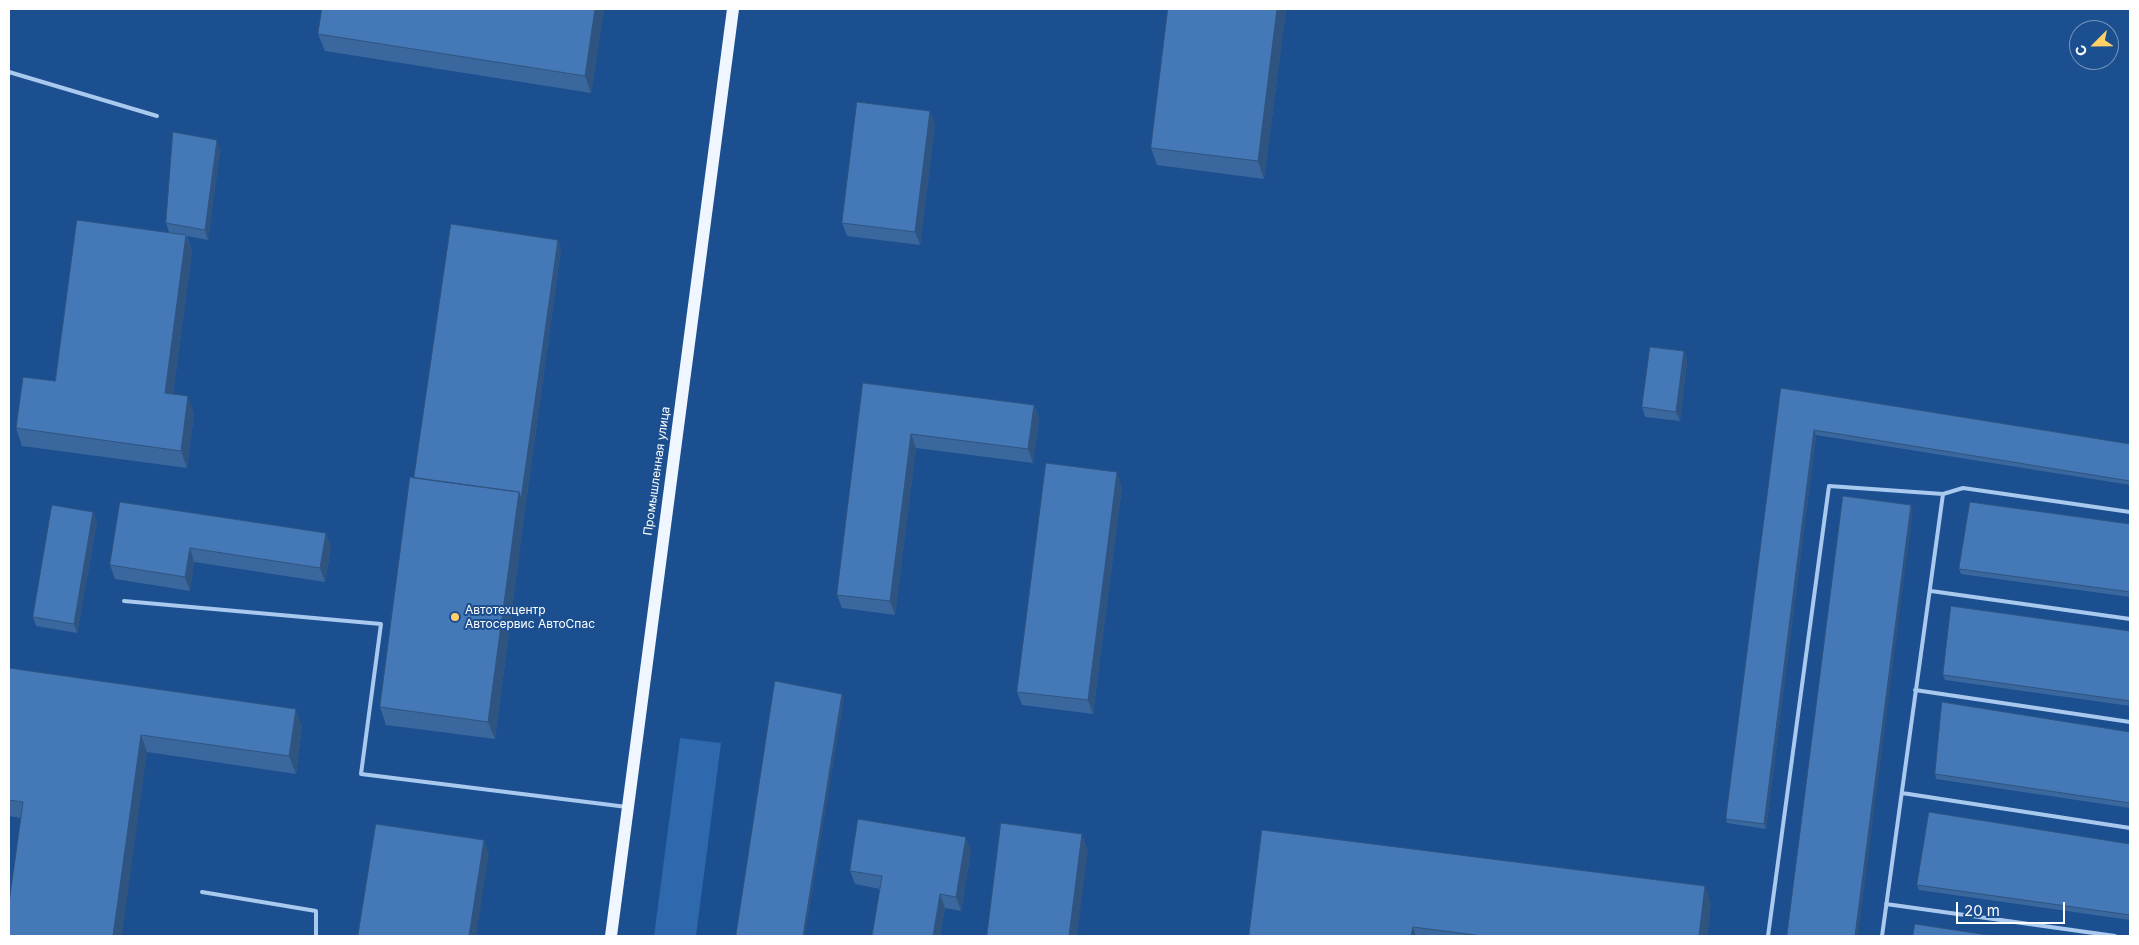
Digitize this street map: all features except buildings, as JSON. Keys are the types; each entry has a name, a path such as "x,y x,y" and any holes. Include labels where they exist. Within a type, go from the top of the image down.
{"main road":[{"name":"Промышленная улица","path":"611,936 733,9"}],"lane":[{"path":"9,72 157,116"},
{"path":"1768,936 1829,486 1943,494 1963,488 2130,512"},
{"path":"1882,936 1943,494"},
{"path":"1930,592 2130,620"},
{"path":"124,601 382,624 361,774 627,807"},
{"path":"1915,690 2130,722"},
{"path":"1902,793 2130,828"},
{"path":"202,892 316,911 316,936"},
{"path":"1886,904 2115,936"}],"shaded area":[{"path":"680,738 721,743 696,936 654,936"}],"place":[{"name":"Автотехцентр Автосервис АвтоСпас","path":"455,617"}]}
